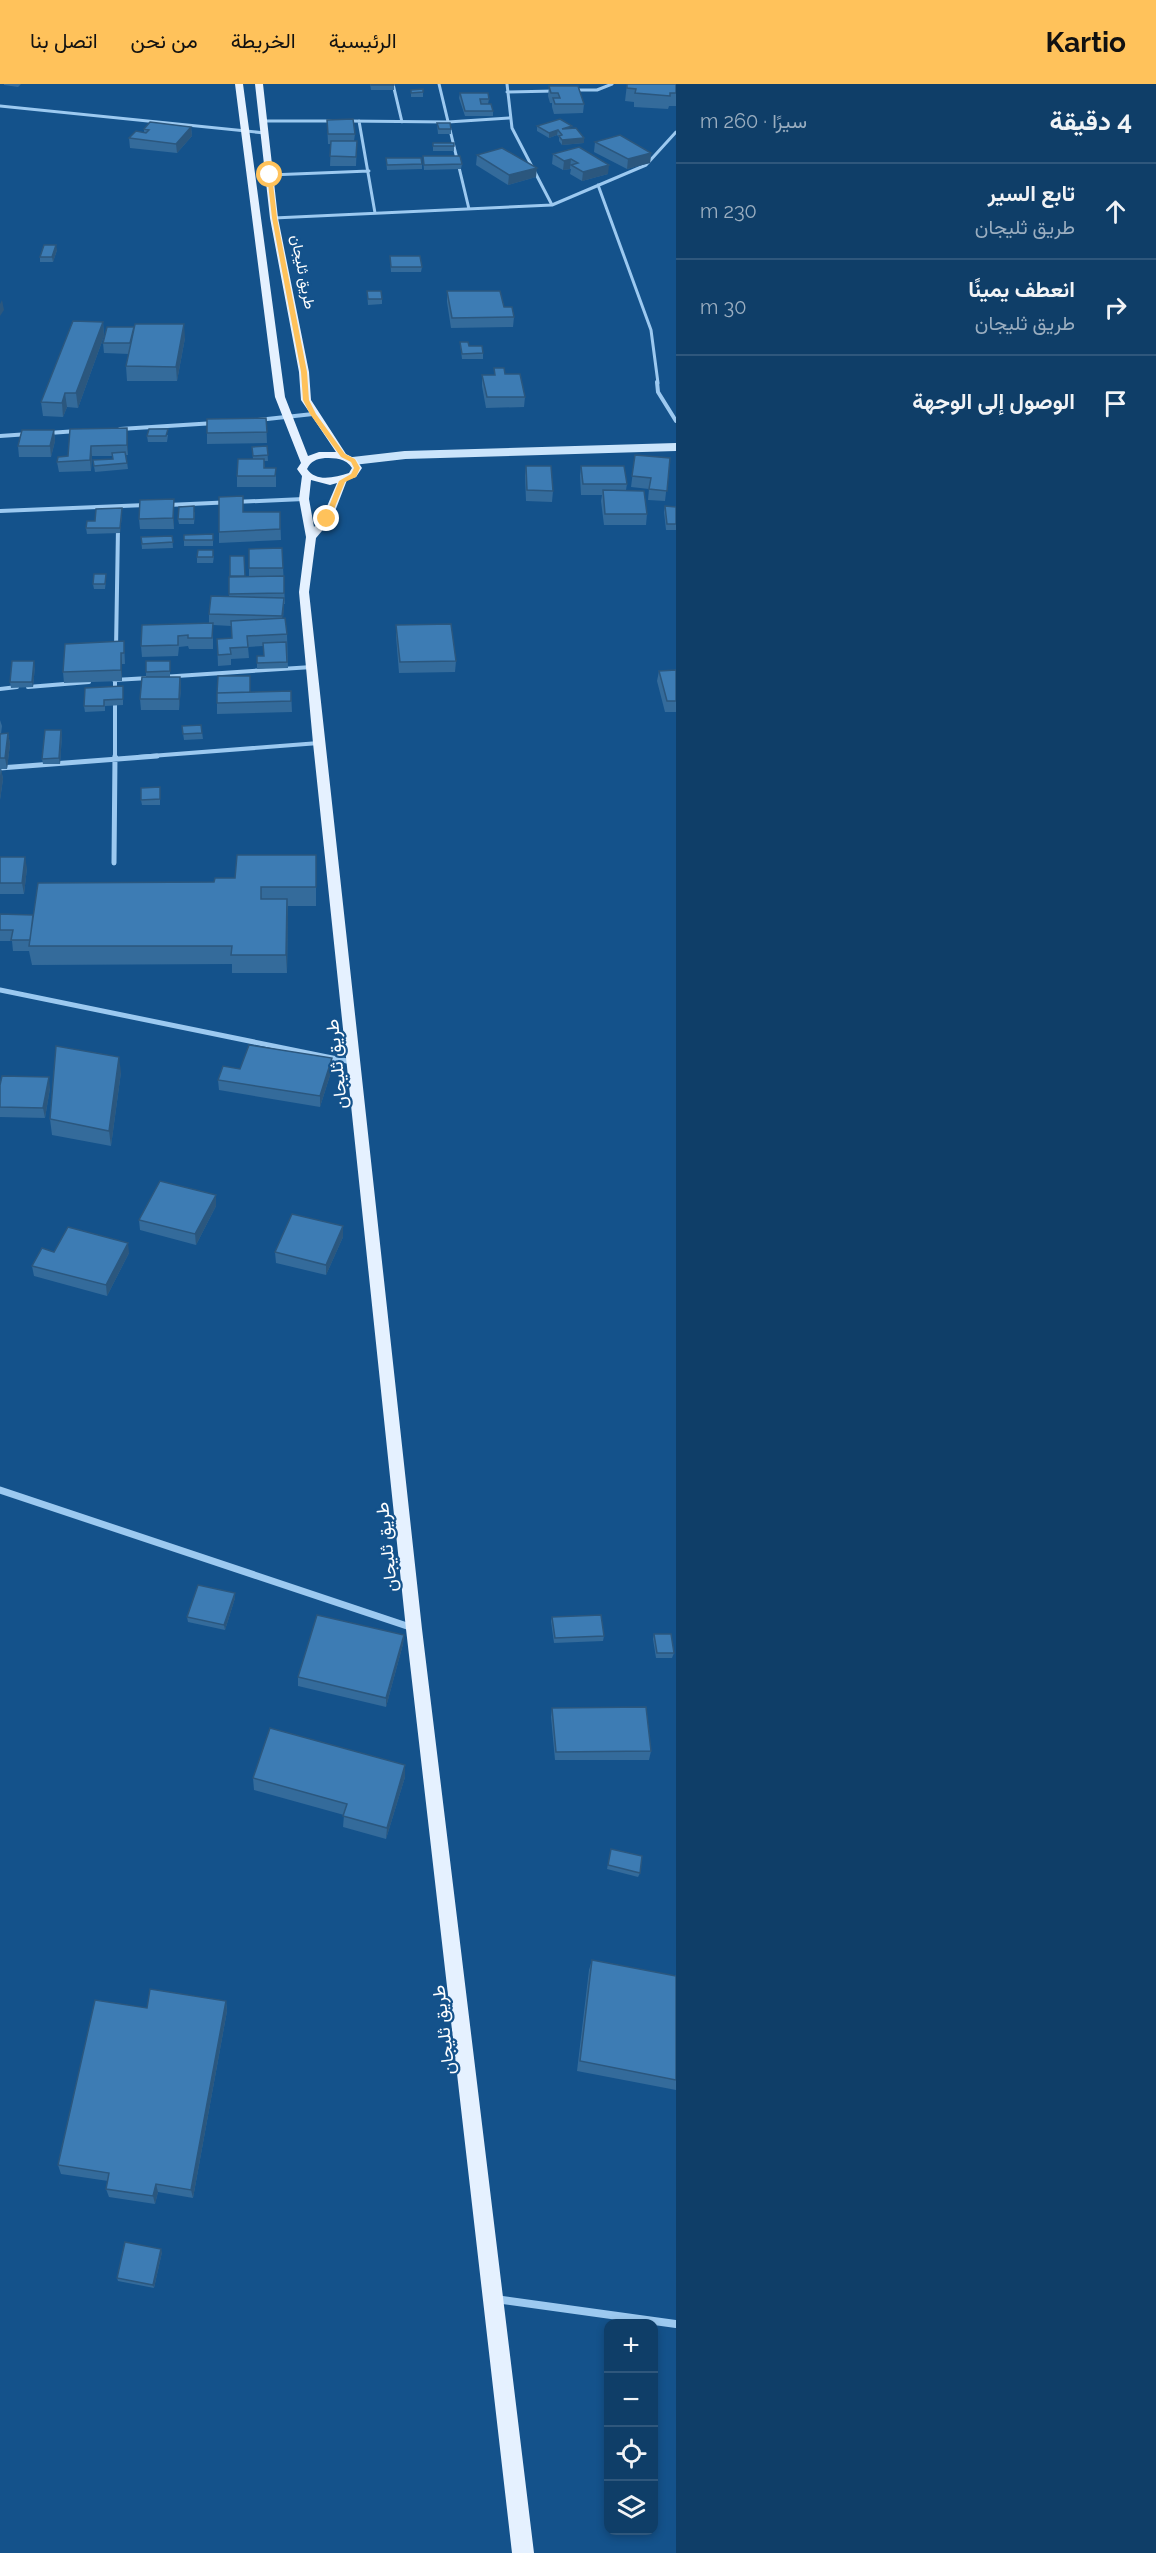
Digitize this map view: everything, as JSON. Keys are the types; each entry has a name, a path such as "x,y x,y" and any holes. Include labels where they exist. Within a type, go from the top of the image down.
{"main road":[{"path":"239,84 280,397 304,462 314,456 328,454 343,456 353,461 405,456 676,447"},
{"name":"طريق ثليجان","path":"259,84 274,218 304,372 306,400 313,414 343,456"},
{"path":"307,476 317,481 343,481 353,475 357,468 353,461"},
{"name":"طريق ثليجان","path":"304,462 302,469 307,476 304,499 311,537 304,592 319,743 356,1063 414,1629 495,2299 523,2553"},
{"path":"311,537 327,519 343,481"}],"street":[{"path":"393,84 402,122"},
{"path":"439,84 469,209"},
{"path":"507,84 509,118 552,205"},
{"path":"507,92 597,90 612,84"},
{"path":"0,106 265,133"},
{"path":"264,121 448,122 509,118"},
{"path":"359,121 375,213"},
{"path":"274,218 552,205 652,160 676,132"},
{"path":"270,175 369,171"},
{"path":"598,185 651,330 656,356 658,392 676,421"},
{"path":"254,421 289,419 313,414"},
{"path":"116,429 219,423"},
{"path":"46,433 81,431"},
{"path":"0,436 35,434"},
{"path":"165,505 304,499"},
{"path":"0,511 153,505"},
{"path":"116,657 119,507"},
{"path":"104,681 312,667"},
{"path":"114,863 116,668"},
{"path":"0,689 92,682"},
{"path":"0,768 319,743"},
{"path":"0,990 356,1063"},
{"path":"0,1490 414,1629"},
{"path":"495,2299 676,2324"}],"building":[{"path":"394,84 394,85 371,85"},
{"path":"627,84 676,84 676,93 670,93 670,96 635,93 636,89 627,88"},
{"path":"549,86 578,86 584,104 555,104 553,98 560,98 558,93 551,93"},
{"path":"423,89 423,92 411,93 411,90"},
{"path":"460,93 488,93 489,99 480,99 481,104 491,104 493,111 465,111"},
{"path":"353,119 355,134 328,134 327,120"},
{"path":"560,119 572,126 562,129 576,128 584,138 562,140 559,136 562,135 558,130 549,133 537,126"},
{"path":"150,122 191,127 176,144 129,138 136,131 146,133 149,130 144,129"},
{"path":"437,123 450,123 451,129 439,129"},
{"path":"620,135 651,153 628,159 595,142"},
{"path":"331,141 357,141 356,157 330,156"},
{"path":"433,143 454,143 454,146 433,146"},
{"path":"579,147 609,165 583,172 571,165 578,163 571,159 564,161 553,154"},
{"path":"502,148 537,168 509,175 477,155"},
{"path":"423,156 460,156 462,164 424,165"},
{"path":"386,158 421,158 422,164 387,165"},
{"path":"44,245 56,245 52,257 40,257"},
{"path":"390,256 420,256 422,267 391,267"},
{"path":"367,291 381,291 382,299 368,299"},
{"path":"447,291 500,291 504,307 512,307 514,317 452,318"},
{"path":"73,321 103,322 76,393 65,393 62,403 41,402"},
{"path":"135,324 184,324 176,367 126,366"},
{"path":"107,327 134,327 130,343 103,343"},
{"path":"460,342 468,342 469,346 482,346 483,353 462,354"},
{"path":"494,368 504,368 505,374 520,374 525,397 487,397 482,375 495,375"},
{"path":"266,418 267,432 207,433 207,419"},
{"path":"127,428 127,445 91,446 90,460 57,462 58,457 68,456 70,429"},
{"path":"149,429 168,429 166,436 147,436"},
{"path":"22,430 54,430 50,446 18,446"},
{"path":"267,446 268,455 253,456 252,447"},
{"path":"125,452 127,463 94,466 93,460 113,459 112,453"},
{"path":"635,455 670,458 667,491 649,489 651,478 632,476"},
{"path":"238,459 264,459 264,468 276,468 275,476 237,476"},
{"path":"526,466 551,466 553,491 527,490"},
{"path":"581,466 624,466 627,484 583,484"},
{"path":"603,490 644,491 647,514 605,514"},
{"path":"243,496 243,512 280,512 280,529 219,532 219,497"},
{"path":"174,499 173,518 139,519 140,500"},
{"path":"194,506 194,519 178,519 179,507"},
{"path":"665,506 676,507 676,524 667,524"},
{"path":"122,508 120,528 86,528 87,521 95,521 96,509"},
{"path":"213,534 213,540 184,540 184,535"},
{"path":"172,536 173,542 142,544 141,537"},
{"path":"282,548 283,568 249,568 249,549"},
{"path":"198,550 213,550 213,557 197,557"},
{"path":"230,556 244,556 245,576 230,576"},
{"path":"94,574 106,574 105,584 93,584"},
{"path":"284,576 284,593 229,594 229,577"},
{"path":"211,596 284,598 282,616 209,614"},
{"path":"285,618 287,634 247,636 248,647 230,648 231,654 218,655 217,639 232,638 231,621"},
{"path":"213,623 212,638 178,636 178,645 141,646 142,625"},
{"path":"451,624 456,661 400,662 396,625"},
{"path":"124,641 121,670 63,672 65,644"},
{"path":"286,642 287,662 257,663 257,656 264,656 263,643"},
{"path":"12,661 34,661 32,682 10,682"},
{"path":"146,661 170,661 170,671 146,672"},
{"path":"676,670 676,701 667,701 659,671"},
{"path":"218,676 250,676 250,692 217,693"},
{"path":"142,677 180,677 179,699 140,699"},
{"path":"123,686 123,699 104,700 104,706 84,706 85,688"},
{"path":"291,691 291,701 217,703 217,693"},
{"path":"201,725 202,733 183,734 182,726"},
{"path":"45,730 61,730 59,758 42,759"},
{"path":"8,733 5,758 0,758 0,734"},
{"path":"160,787 160,799 141,800 141,788"},
{"path":"237,855 316,855 316,887 261,887 261,899 287,899 286,955 231,955 232,946 29,946 38,883 214,882 215,878 235,878"},
{"path":"0,857 25,857 22,883 0,883"},
{"path":"0,914 33,915 30,940 11,940 13,930 0,930"},
{"path":"249,1045 332,1058 320,1096 218,1080 223,1066 240,1069"},
{"path":"56,1046 119,1057 109,1131 50,1119"},
{"path":"2,1076 49,1077 43,1108 0,1107"},
{"path":"160,1181 216,1195 195,1234 139,1220"},
{"path":"292,1214 343,1226 326,1265 275,1252"},
{"path":"68,1227 128,1243 106,1285 32,1266 42,1248 54,1252"},
{"path":"198,1585 235,1593 224,1625 187,1617"},
{"path":"317,1615 404,1635 386,1698 298,1677"},
{"path":"601,1615 604,1636 555,1638 552,1617"},
{"path":"654,1634 671,1634 674,1653 657,1653"},
{"path":"646,1707 651,1751 556,1752 552,1708"},
{"path":"270,1728 405,1765 387,1828 343,1816 347,1804 253,1778"},
{"path":"611,1849 642,1856 640,1873 608,1865"},
{"path":"592,1960 676,1976 676,2080 580,2061"},
{"path":"150,1989 226,2001 191,2190 156,2184 153,2196 106,2189 109,2173 58,2165 95,2000 147,2008"},
{"path":"125,2242 161,2249 153,2285 117,2278"}],"route":[{"path":"270,175 274,218 304,372 306,400 313,414 343,456 353,461 357,468 353,475 343,481 327,519"}]}
